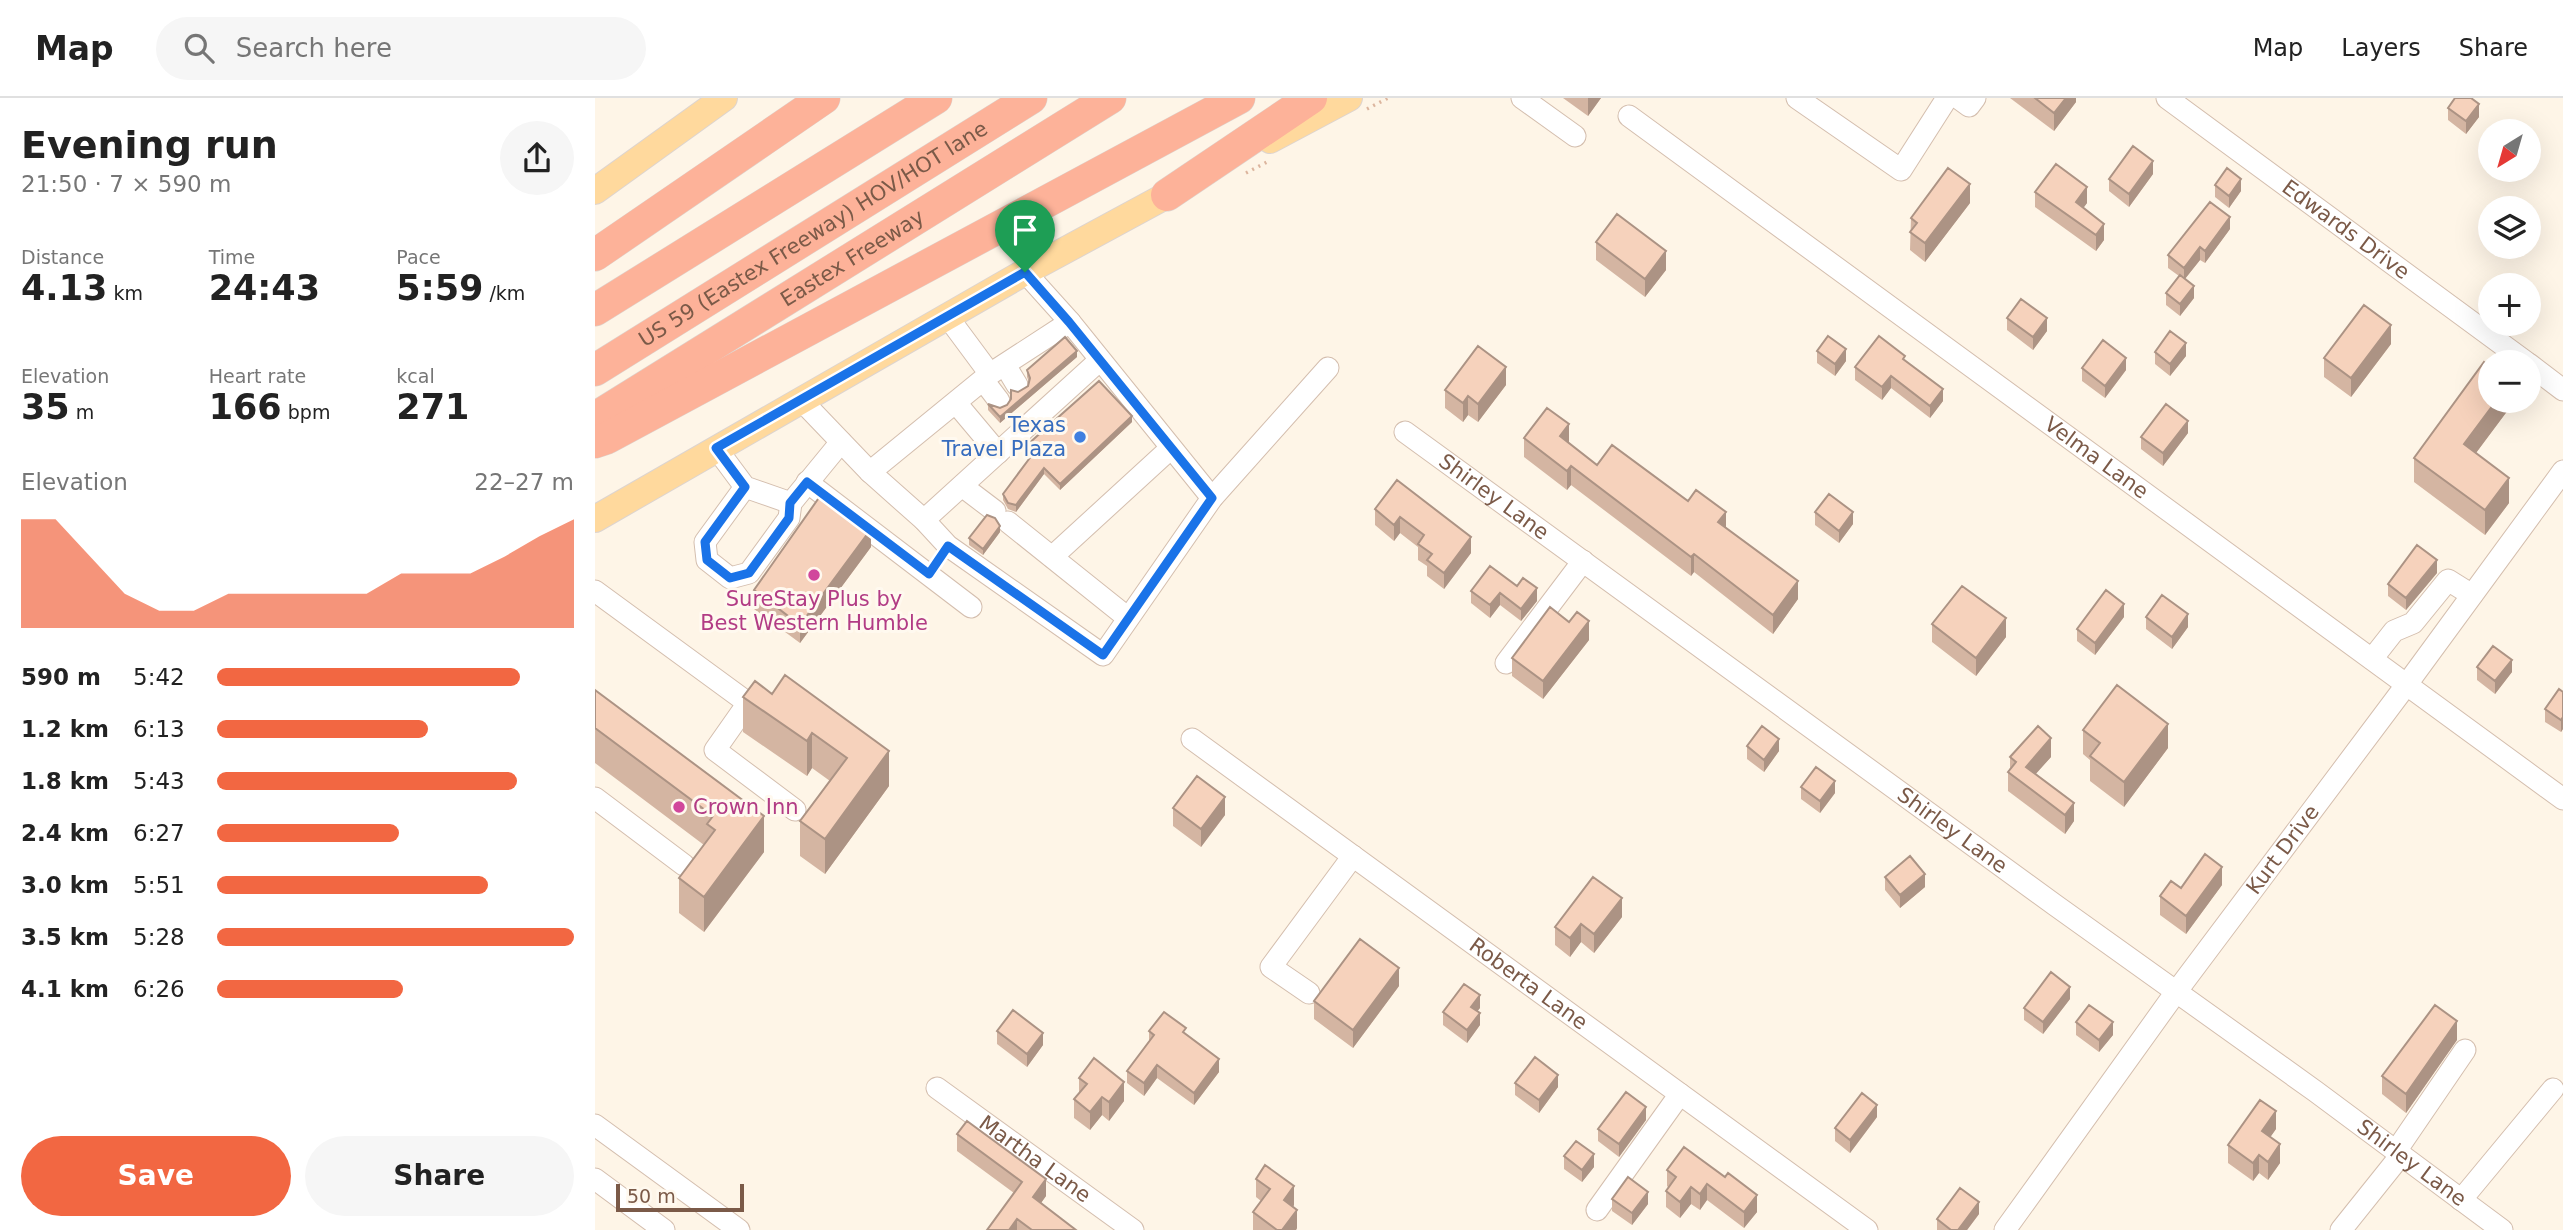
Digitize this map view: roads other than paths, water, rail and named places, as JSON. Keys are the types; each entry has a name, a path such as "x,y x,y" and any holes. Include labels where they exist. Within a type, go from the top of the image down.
{"highway":[{"path":"595,255 824,98"},
{"path":"595,310 936,98"},
{"name":"US 59 (Eastex Freeway) HOV/HOT lane","path":"595,370 1031,98"},
{"name":"Eastex Freeway","path":"595,418 1110,98"},
{"path":"595,442 607,438 1239,98"},
{"path":"1167,195 1311,98"}],"main road":[{"path":"595,191 724,98"},
{"path":"595,519 1025,272 1349,98"}],"street":[{"path":"1522,98 1575,136"},
{"path":"1797,98 1901,170 1947,98"},
{"path":"1958,98 1969,106 1975,98"},
{"name":"Edwards Drive","path":"2167,98 2509,350"},
{"name":"Velma Lane","path":"1629,116 2563,799"},
{"path":"1025,272 1212,498"},
{"path":"947,316 1033,370"},
{"path":"924,520 998,453 1011,415 1033,370 1069,322"},
{"path":"870,472 955,403 1033,370 1100,360"},
{"path":"801,400 870,472 924,520 948,546 1103,655 1212,498 1328,368"},
{"path":"1011,415 1029,399 1033,370"},
{"path":"1029,399 1033,370"},
{"name":"Edwards Drive","path":"2541,374 2563,390"},
{"path":"955,403 998,453"},
{"name":"Shirley Lane","path":"1405,432 2501,1230"},
{"path":"745,487 705,542 707,560 730,578 749,573 789,518 790,503 841,442"},
{"path":"716,448 745,487 790,503"},
{"path":"1052,557 1171,448"},
{"name":"Kurt Drive","path":"2005,1230 2176,992 2563,471"},
{"path":"807,482 971,607"},
{"path":"962,486 1128,618"},
{"path":"929,574 948,546"},
{"path":"1506,663 1583,561"},
{"path":"2372,659 2394,631 2413,623 2448,580 2472,595"},
{"path":"595,592 748,703 715,750 795,810"},
{"name":"Roberta Lane","path":"1192,739 1867,1230"},
{"path":"595,798 684,865"},
{"path":"1308,993 1271,967 1353,856"},
{"path":"2341,1230 2398,1153 2465,1050"},
{"name":"Martha Lane","path":"937,1087 1133,1230"},
{"path":"2461,1200 2553,1089"},
{"path":"1597,1210 1680,1094"},
{"path":"595,1125 739,1230"},
{"path":"595,1180 664,1230"}],"place":[{"name":"Texas Travel Plaza","path":"1080,437"},
{"name":"SureStay Plus by Best Western Humble","path":"814,575"},
{"name":"Crown Inn","path":"679,807"}]}
